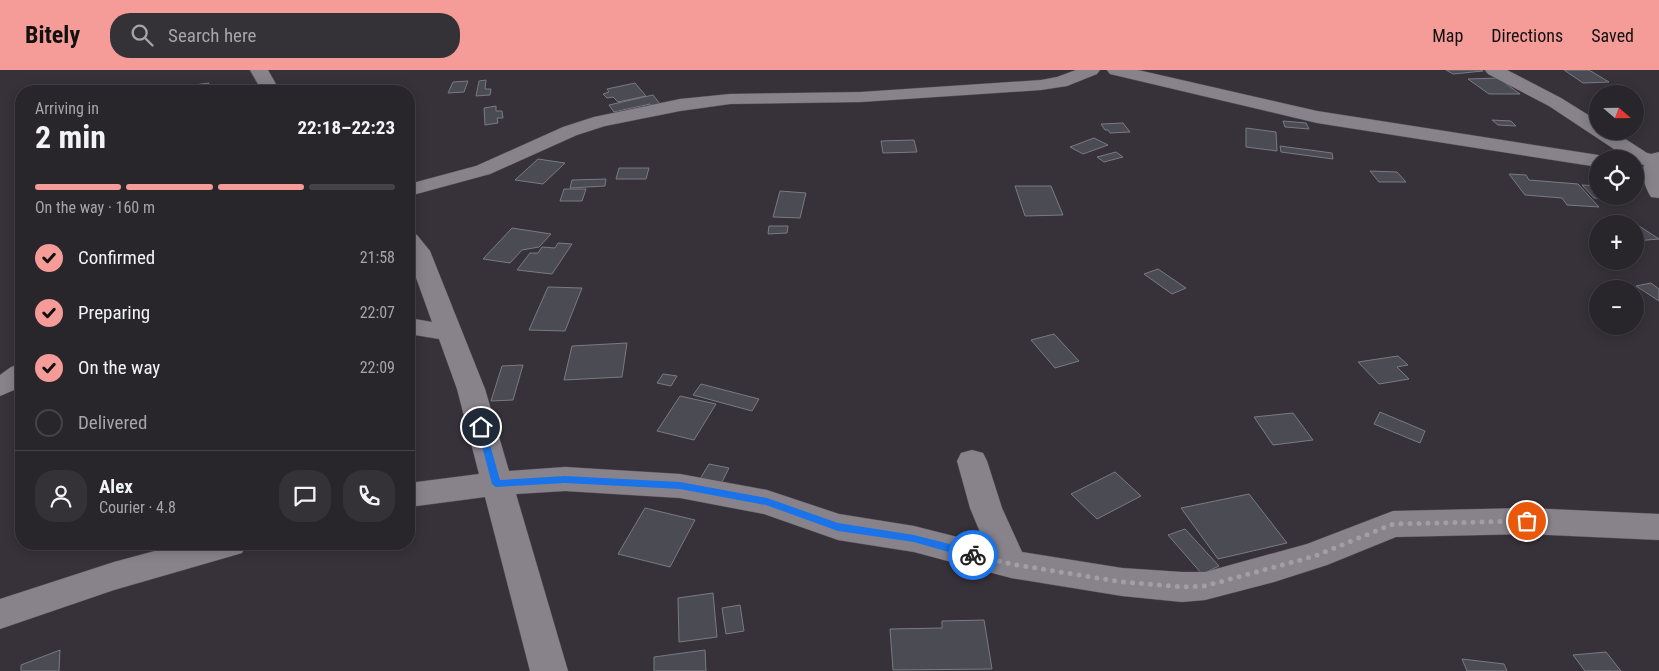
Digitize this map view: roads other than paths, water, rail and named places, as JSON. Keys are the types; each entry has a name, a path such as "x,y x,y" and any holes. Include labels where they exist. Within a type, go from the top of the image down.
{"street":[{"path":"259,70 267,85"},
{"path":"415,188 483,170 570,131 610,119 663,108 730,99 861,97 1041,85 1062,82 1090,70"},
{"path":"1116,70 1317,117 1589,160"},
{"path":"1494,70 1555,102 1589,125"},
{"path":"1612,140 1652,165 1659,192"},
{"path":"415,247 471,389 549,671"},
{"path":"415,327 449,333"},
{"path":"0,386 15,378"},
{"path":"972,461 986,508 1011,564"},
{"path":"415,494 496,484 565,479 680,486 767,502 838,527 914,538 1011,564 1122,582 1182,587 1197,586 1274,568 1315,556 1393,524 1527,521 1659,527"},
{"path":"0,614 114,576 208,550"}]}
